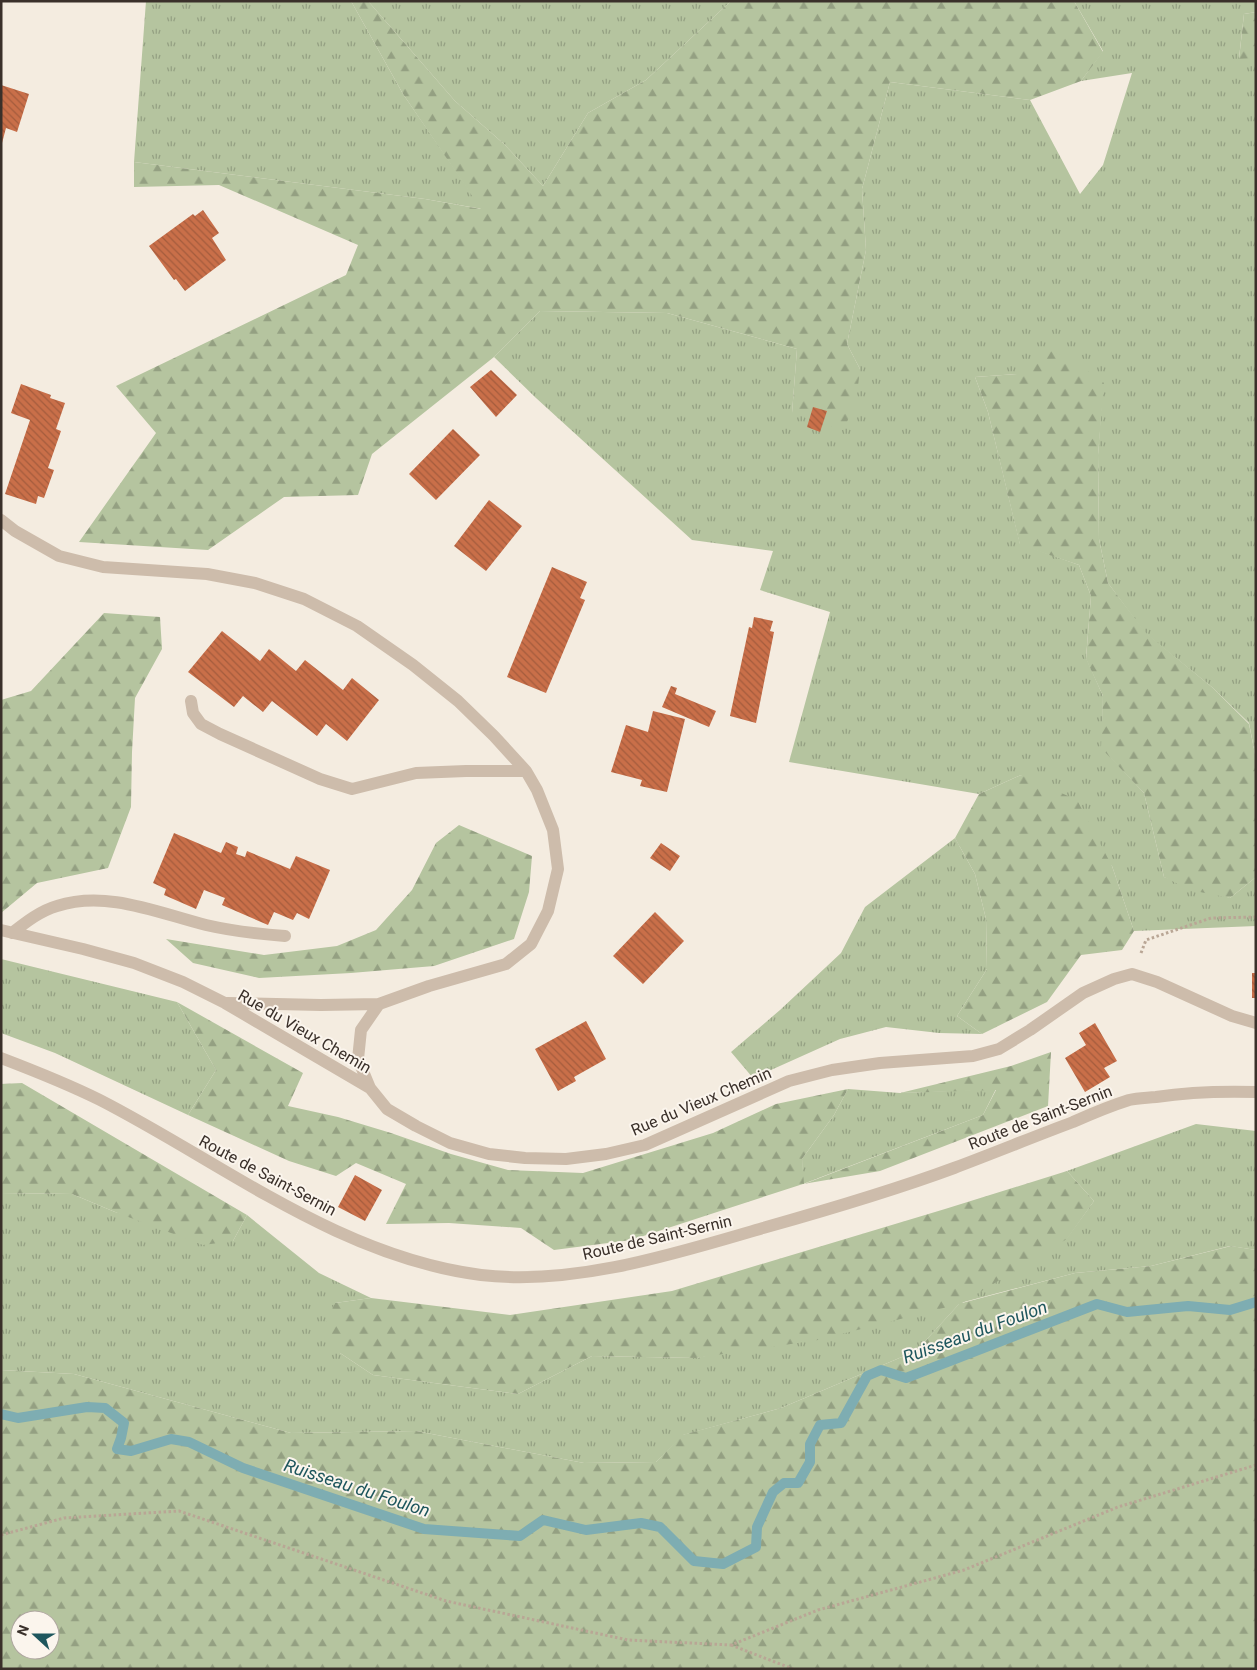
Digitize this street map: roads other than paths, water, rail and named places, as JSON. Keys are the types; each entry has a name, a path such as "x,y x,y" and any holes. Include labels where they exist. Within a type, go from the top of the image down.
{"street":[{"path":"1,520 59,556 104,568 207,574 255,583 304,599 357,626 414,665 458,701 494,736 526,772 537,790 553,830 558,869 548,911 530,944 506,964 429,986 380,1004 225,1003"},
{"path":"191,701 193,713 201,724 320,779 352,789 416,773 466,771 526,772"},
{"path":"6,932 35,915 58,906 93,900 143,907 205,925 245,933 285,936"},
{"name":"Rue du Vieux Chemin","path":"6,932 134,963 183,982 225,1003 370,1088 387,1109 416,1126 450,1143 489,1154 526,1158 566,1159 606,1154 645,1144 789,1082 832,1070 880,1063 973,1056 999,1049 1083,993 1114,978 1132,974 1157,982 1232,1016 1256,1023"},
{"path":"370,1088 358,1059 361,1030 380,1004"},
{"name":"Route de Saint-Sernin","path":"1,1058 101,1101 288,1207 346,1236 388,1253 432,1265 480,1275 528,1277 622,1266 720,1241 840,1206 953,1168 1130,1100 1182,1093 1256,1092"}],"waterway":[{"name":"Ruisseau du Foulon","path":"1,1414 18,1418 87,1407 105,1408 124,1423 117,1449 131,1451 171,1439 189,1442 243,1468 424,1529 520,1536 543,1520 586,1530 641,1523 660,1527 694,1561 723,1564 756,1547 757,1527 773,1492 784,1483 798,1483 810,1462 810,1444 820,1425 841,1423 867,1376 881,1370 906,1378 1097,1304 1127,1312 1188,1306 1230,1310 1256,1302"}]}
